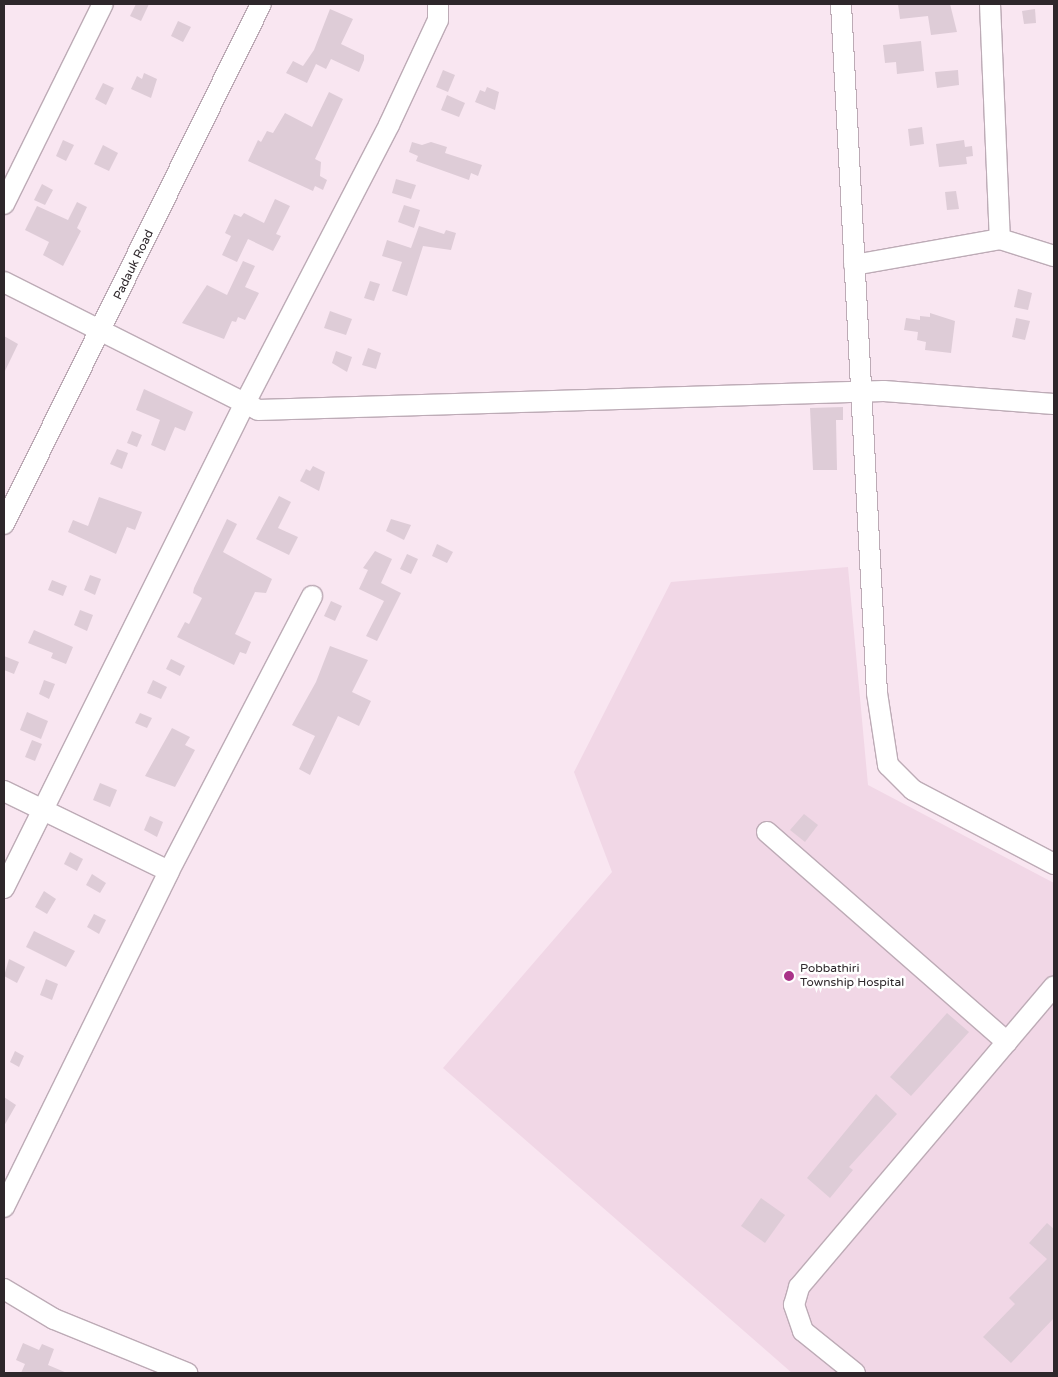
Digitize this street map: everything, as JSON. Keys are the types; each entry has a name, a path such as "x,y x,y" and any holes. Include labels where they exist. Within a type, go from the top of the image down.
{"street":[{"path":"4,204 103,4"},
{"name":"Padauk Road","path":"4,524 261,4"},
{"path":"4,888 245,403 389,125 438,20 438,4"},
{"path":"841,4 877,693 888,765 913,790 1054,864"},
{"path":"990,4 1000,240"},
{"path":"854,265 1000,240 1054,256"},
{"path":"4,282 258,410 861,391 1054,404"},
{"path":"4,1207 169,871 312,596"},
{"path":"4,791 169,871"},
{"path":"768,832 1007,1042"},
{"path":"854,1373 803,1331 794,1305 799,1287 1054,986"},
{"path":"4,1289 54,1319 160,1369 187,1373"}],"shaded area":[{"name":"Pobbathiri Township Hospital","path":"848,567 868,785 1054,883 1054,1373 792,1373 443,1068 612,872 574,772 671,582"}],"building":[{"path":"136,4 149,4 141,21 130,16"},
{"path":"898,4 950,4 957,32 931,35 928,16 900,19"},
{"path":"330,9 353,19 341,44 364,55 359,72 331,59 326,69 316,64 307,83 286,73 293,61 303,66 314,50"},
{"path":"1035,9 1036,23 1024,24 1022,11"},
{"path":"178,21 191,27 183,42 171,36"},
{"path":"921,41 924,71 897,74 896,62 885,63 883,45"},
{"path":"443,70 455,75 448,92 436,87"},
{"path":"958,70 959,85 937,88 935,72"},
{"path":"144,73 157,79 151,98 131,89 137,76 142,79"},
{"path":"103,83 114,88 106,105 95,99"},
{"path":"487,87 499,92 495,110 475,102 480,90 485,92"},
{"path":"329,92 343,99 315,159 321,162 320,176 327,180 323,190 315,186 313,191 248,161 258,140 261,142 267,131 273,133 285,113 312,127"},
{"path":"447,95 465,103 459,117 441,110"},
{"path":"922,127 924,144 910,146 908,129"},
{"path":"63,140 74,145 66,161 56,156"},
{"path":"964,140 965,147 972,146 973,156 966,157 967,164 939,167 936,144"},
{"path":"412,142 422,145 431,142 447,147 445,153 482,165 478,176 471,173 469,180 416,161 418,156 409,152"},
{"path":"103,145 118,153 109,171 94,164"},
{"path":"396,179 416,185 411,199 392,193"},
{"path":"42,184 53,190 45,205 34,200"},
{"path":"956,191 959,209 947,210 945,192"},
{"path":"275,199 290,206 276,234 281,236 273,251 248,239 237,262 222,255 231,236 225,233 234,214 241,217 244,213 264,223"},
{"path":"77,202 87,207 77,228 81,231 63,266 43,255 49,242 25,230 37,206 68,220"},
{"path":"404,205 420,210 414,228 398,222"},
{"path":"419,226 444,234 446,230 456,233 451,250 423,246 407,296 392,291 402,262 382,256 387,240 411,248"},
{"path":"243,261 255,266 245,287 259,293 245,320 238,317 236,322 232,321 224,339 182,323 207,285 227,295"},
{"path":"370,281 380,284 374,301 364,298"},
{"path":"1018,289 1032,293 1028,310 1014,307"},
{"path":"330,311 352,319 346,335 324,328"},
{"path":"930,313 955,321 951,353 925,350 926,342 917,340 918,332 904,330 906,318 920,320 920,316 930,317"},
{"path":"1016,318 1030,321 1025,340 1012,337"},
{"path":"4,336 18,344 4,373"},
{"path":"368,348 381,353 376,369 362,365"},
{"path":"336,351 352,357 347,372 332,363"},
{"path":"144,389 193,412 185,431 175,427 165,451 151,445 160,420 136,410"},
{"path":"843,407 843,420 836,420 837,470 813,470 810,408"},
{"path":"132,431 142,435 137,447 127,443"},
{"path":"117,449 128,453 122,469 110,464"},
{"path":"313,466 325,472 319,491 300,481 306,469 310,471"},
{"path":"279,496 291,502 278,528 298,537 289,555 256,539"},
{"path":"99,497 142,512 135,530 127,527 116,554 68,532 73,520 88,526"},
{"path":"227,519 237,524 223,552 272,579 266,593 255,592 235,634 251,642 246,654 240,652 234,665 177,637 185,622 189,624 202,598 193,593 194,588"},
{"path":"391,519 411,525 404,540 386,531"},
{"path":"437,544 453,552 447,563 432,556"},
{"path":"375,551 392,559 381,583 401,593 377,641 366,636 384,601 359,589 368,570 363,568"},
{"path":"407,554 418,559 411,574 400,569"},
{"path":"90,575 101,579 95,595 84,590"},
{"path":"52,580 67,586 63,596 48,590"},
{"path":"331,601 342,606 335,621 324,616"},
{"path":"80,610 93,615 87,631 74,625"},
{"path":"34,630 73,647 66,664 51,658 53,653 28,643"},
{"path":"330,646 368,660 352,692 371,701 359,726 338,716 310,775 299,769 315,736 292,725 316,682"},
{"path":"4,656 19,662 14,674 4,670"},
{"path":"171,659 185,666 180,676 166,669"},
{"path":"44,680 55,684 49,699 39,694"},
{"path":"153,680 167,687 161,699 147,693"},
{"path":"27,712 48,721 41,739 20,730"},
{"path":"140,713 152,718 147,728 135,723"},
{"path":"172,728 190,737 185,745 195,750 175,787 145,776"},
{"path":"32,740 42,744 35,761 25,757"},
{"path":"100,783 117,790 110,807 93,800"},
{"path":"804,814 818,825 805,842 790,830"},
{"path":"150,816 163,822 157,837 144,830"},
{"path":"70,852 83,859 77,871 64,864"},
{"path":"92,874 106,883 100,893 86,885"},
{"path":"44,891 56,899 47,914 35,907"},
{"path":"94,914 106,920 99,934 87,927"},
{"path":"34,931 75,951 66,967 26,947"},
{"path":"9,959 25,967 17,983 4,976"},
{"path":"46,979 58,984 52,1000 40,995"},
{"path":"947,1013 969,1032 911,1096 890,1077"},
{"path":"15,1051 24,1056 19,1067 10,1062"},
{"path":"876,1094 897,1114 849,1167 853,1170 830,1198 807,1178"},
{"path":"4,1097 16,1105 4,1126"},
{"path":"761,1198 785,1215 765,1243 741,1226"},
{"path":"1047,1223 1054,1229 1054,1318 1011,1363 983,1337 1015,1304 1009,1298 1047,1259 1029,1243"},
{"path":"23,1343 39,1350 42,1344 54,1349 48,1365 67,1373 21,1373 25,1364 16,1360"}],"place":[{"name":"Pobbathiri Township Hospital","path":"789,976"}]}
